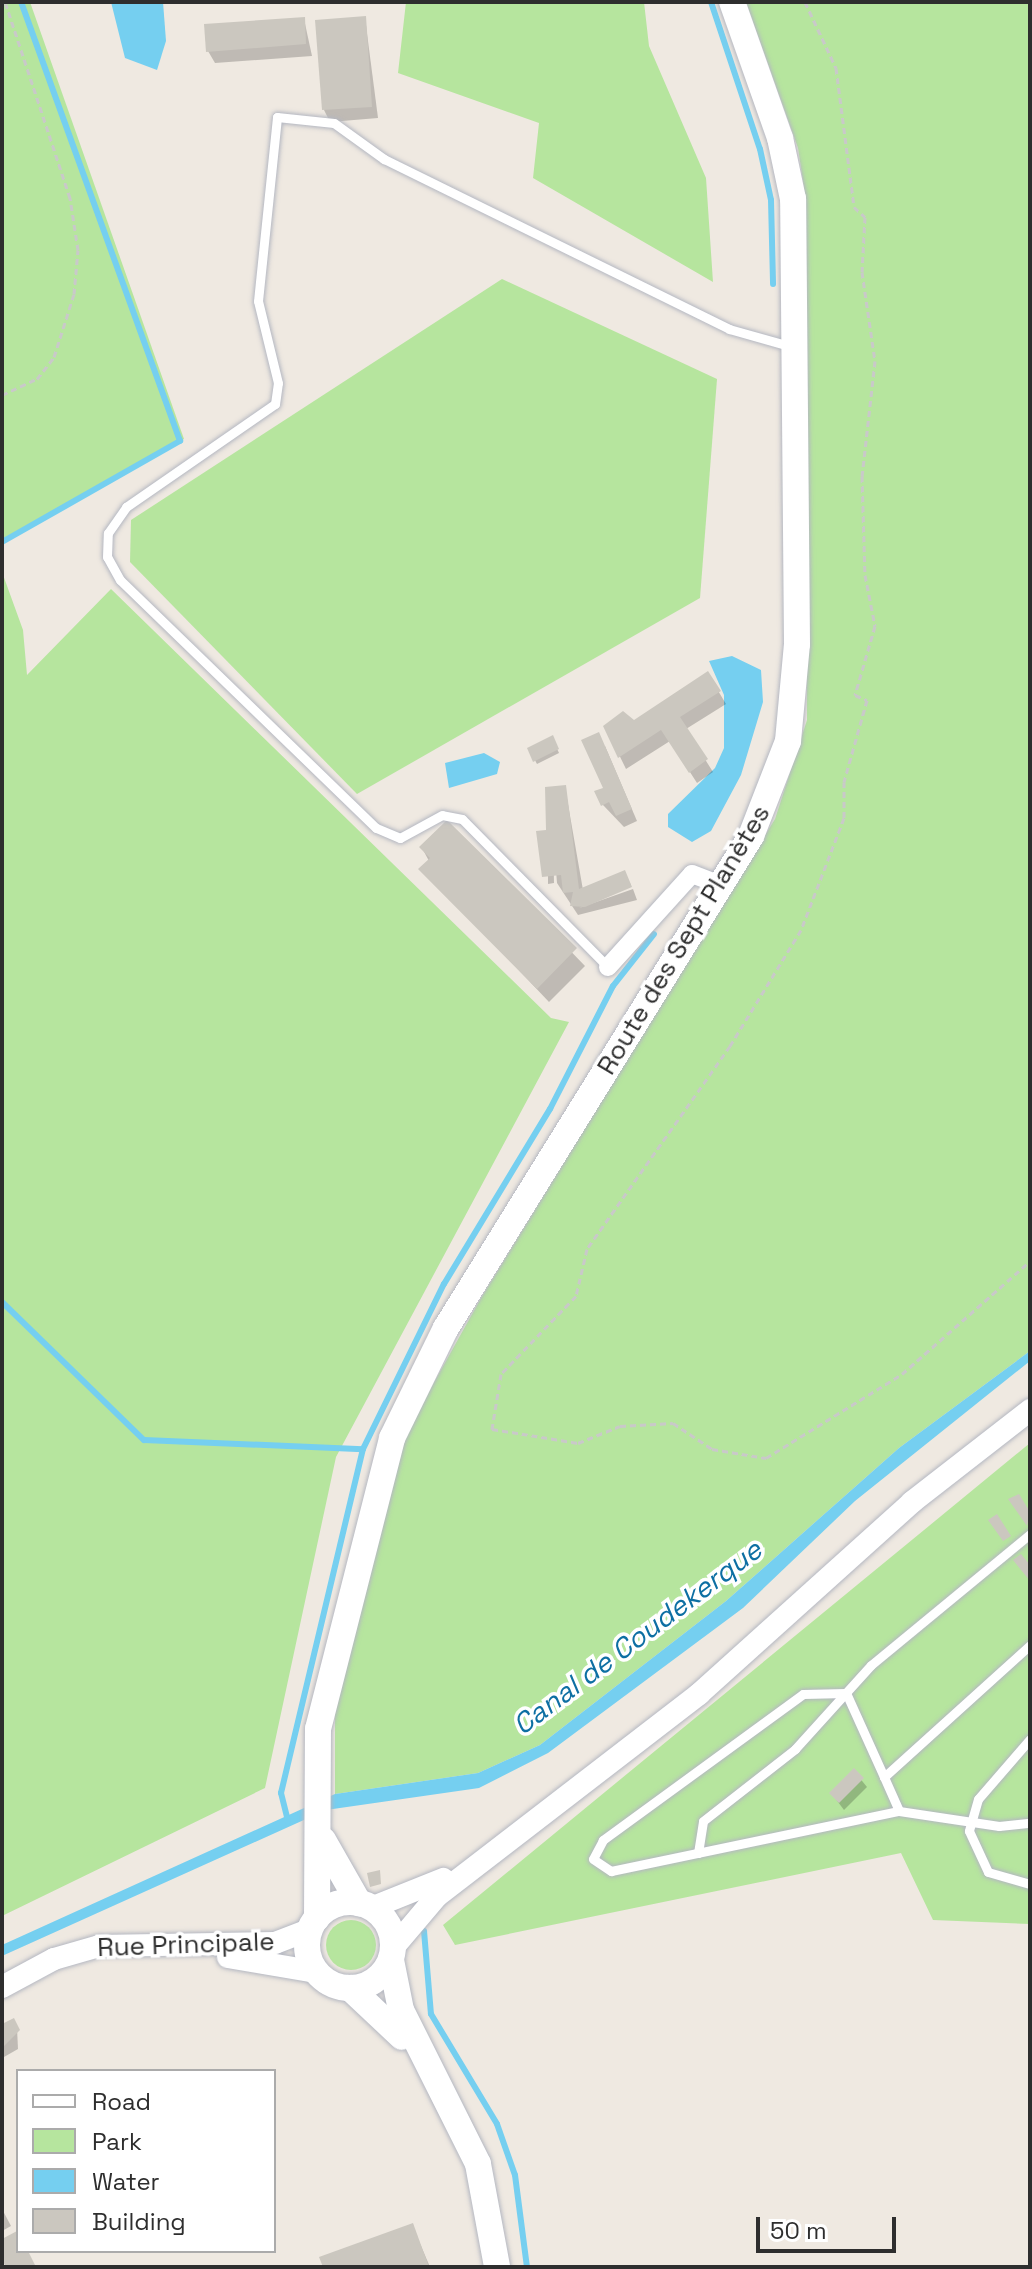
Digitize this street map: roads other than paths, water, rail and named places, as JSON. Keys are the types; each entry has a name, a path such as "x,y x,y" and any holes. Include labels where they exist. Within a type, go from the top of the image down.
{"main road":[{"name":"Route des Sept Planètes","path":"314,1923 318,1825 315,1784 320,1713 356,1557 408,1401 767,805 794,709 797,348 788,168 732,2"},
{"name":"Route des Sept Planètes","path":"318,1825 365,1905"},
{"path":"436,2082 385,2016 350,1988 317,1972 308,1953 314,1923 334,1905 365,1905 388,1924 397,2001 478,2164 497,2267"},
{"path":"350,1988 376,1980 392,1954"}],"street":[{"path":"608,967 692,874 721,885"},
{"path":"392,1954 418,1913 486,1855 699,1694 912,1502 1030,1410"},
{"path":"365,1905 412,1895 486,1855"},
{"name":"Rue Principale","path":"10,1983 99,1946 275,1943 314,1923"},
{"name":"Rue Principale","path":"10,1983 145,1956 249,1958 317,1972"}],"lane":[{"path":"608,967 462,819 442,815 400,838 376,828 120,580 107,557 108,533 126,507 275,404 278,383 258,301 277,117 334,123 384,159 729,329 797,348"},
{"path":"698,1853 703,1821 795,1749 846,1693 1030,1534"},
{"path":"884,1777 1030,1645"},
{"path":"846,1693 899,1811"},
{"path":"846,1693 786,1700 593,1854 598,1868 611,1871 899,1811 969,1822 1030,1823"},
{"path":"1030,1739 984,1789 969,1822 982,1867 1030,1884"}],"water":[{"path":"111,2 163,2 166,41 157,70 125,58"},
{"path":"732,656 761,670 763,702 741,775 711,831 692,842 668,827 668,814 715,768 724,748 724,695 709,661"},
{"path":"484,753 500,762 497,774 449,788 445,763"},
{"path":"1030,1351 1030,1361 855,1501 743,1608 548,1753 479,1788 326,1810 2,1956 2,1945 335,1794 478,1773 540,1745 726,1601 899,1448"}],"waterway":[{"path":"2,542 180,441 21,2"},
{"path":"711,2 760,149 771,200 773,284"},
{"path":"288,1821 281,1793 363,1449 444,1284 550,1109 613,986 654,934"},
{"path":"2,1302 144,1440 363,1449"},
{"path":"424,1931 431,2014 497,2124 515,2175 527,2267"}],"water label":[{"name":"Canal de Coudekerque","path":"637,1637"}]}
